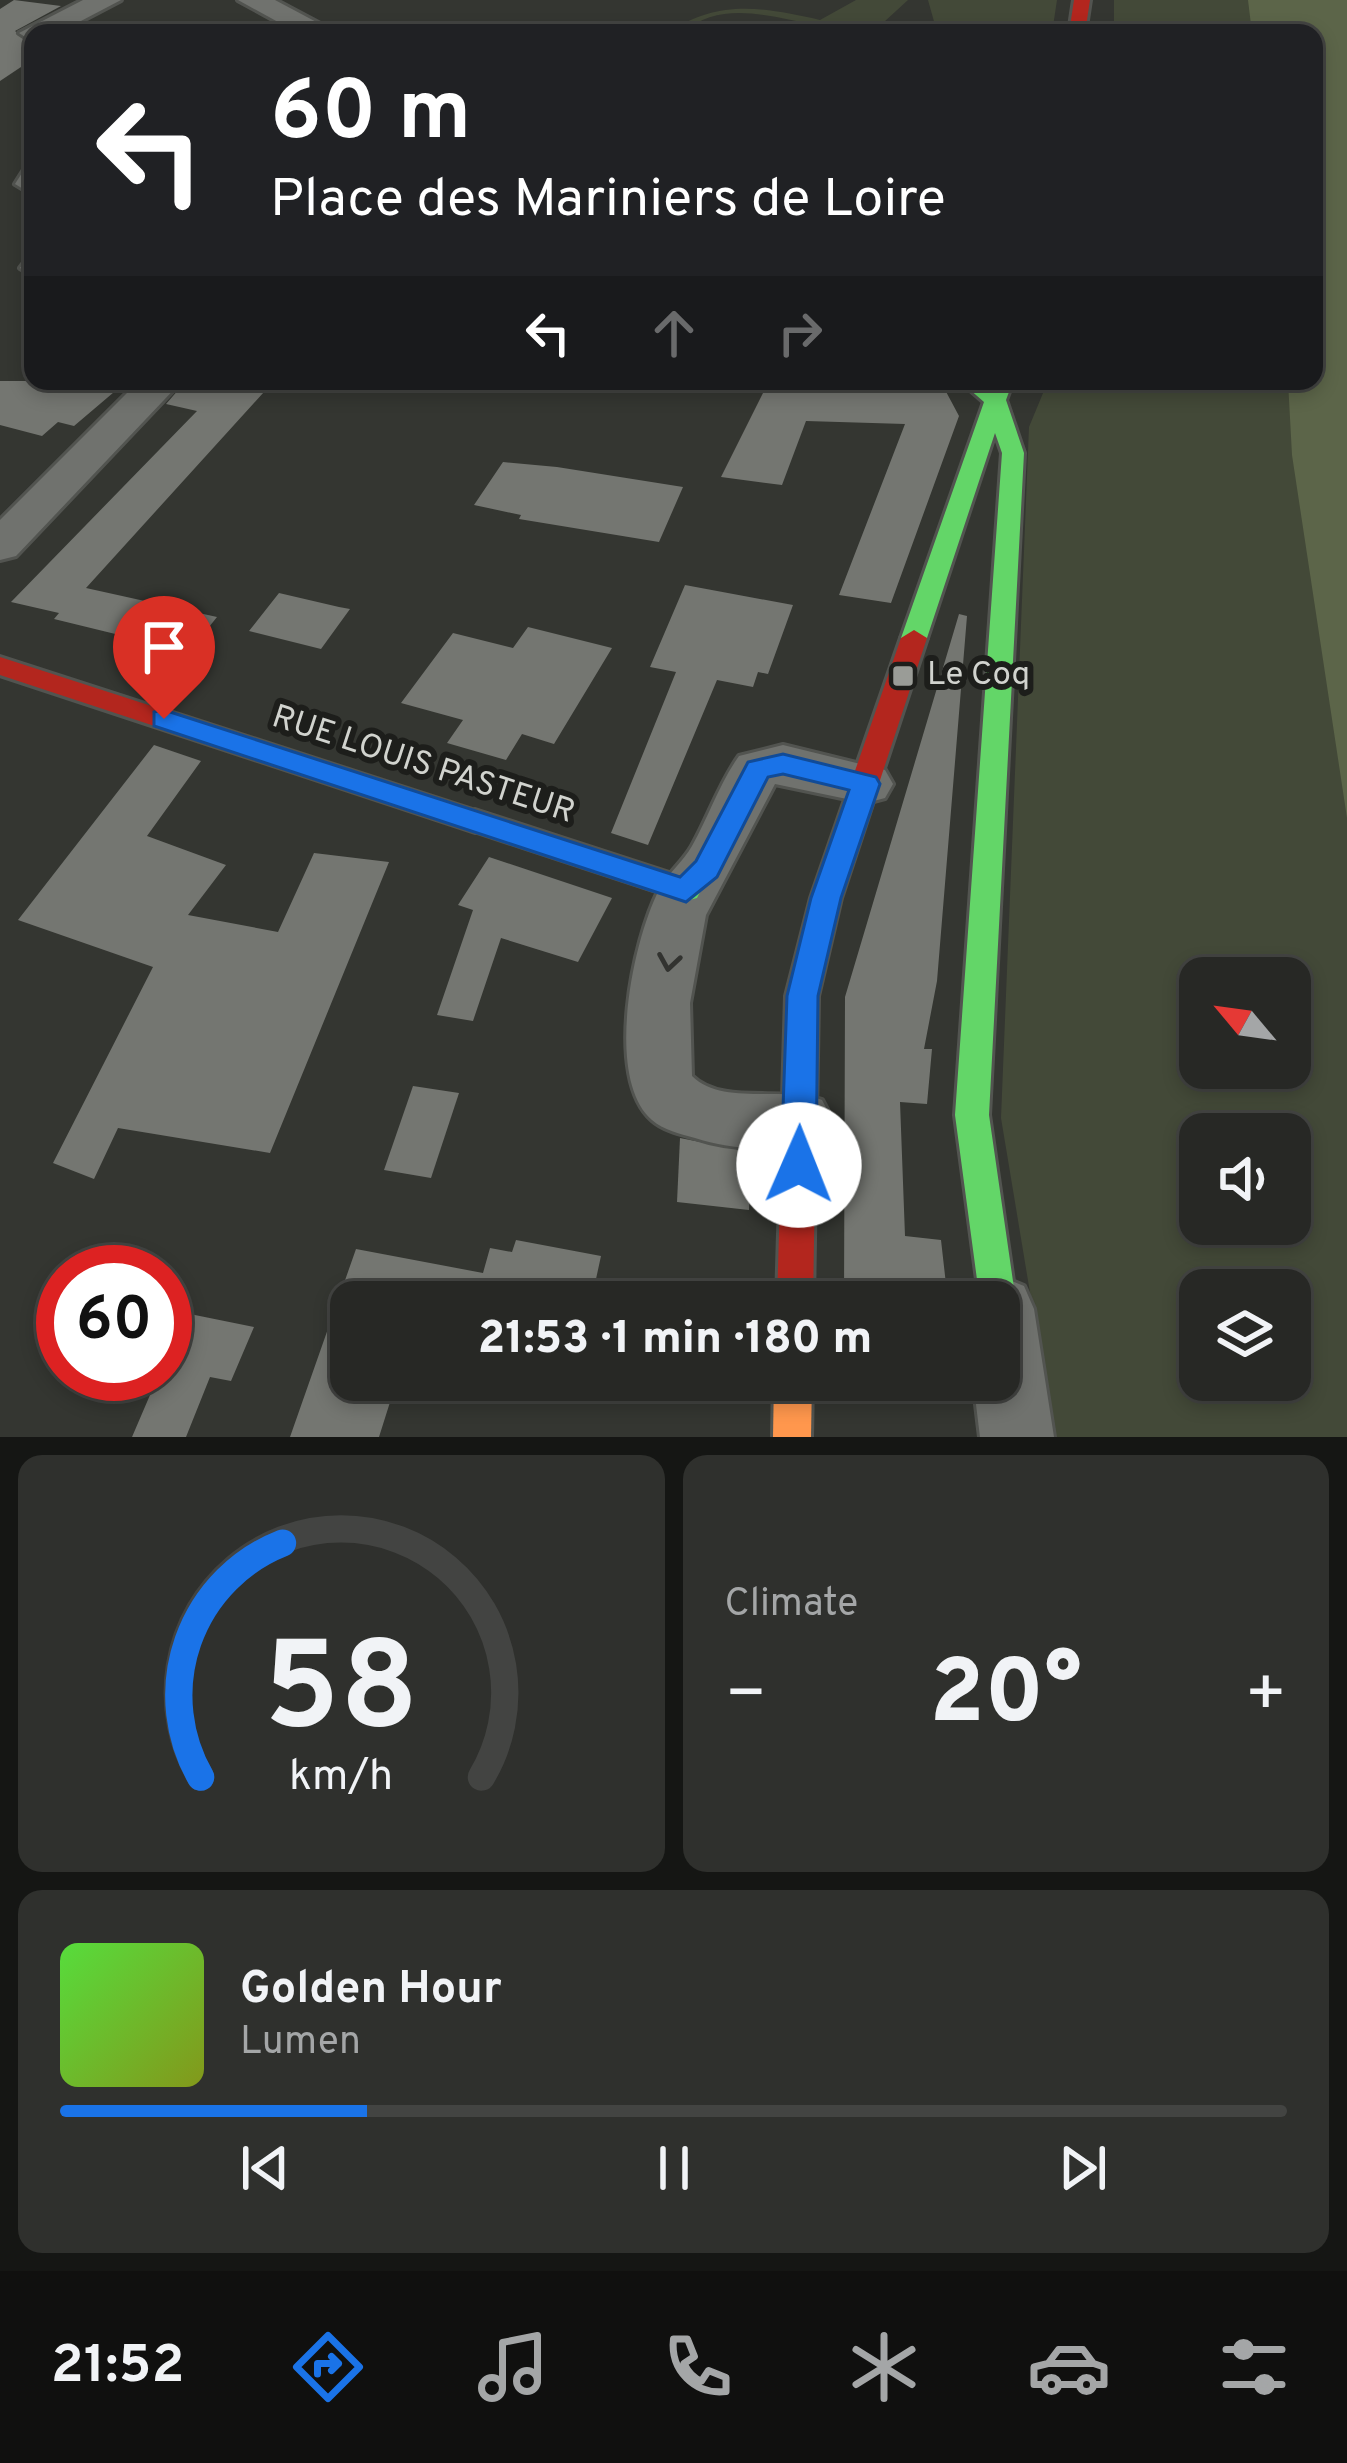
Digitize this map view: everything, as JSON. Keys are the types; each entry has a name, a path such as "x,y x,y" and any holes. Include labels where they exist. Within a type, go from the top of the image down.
{"street":[{"path":"53,24 106,0"},
{"path":"252,0 303,24"},
{"path":"0,546 154,390"},
{"path":"796,1281 802,996 826,898 999,391"},
{"path":"995,1281 972,1114 1013,453 999,391"},
{"name":"RUE LOUIS PASTEUR","path":"0,666 686,890"},
{"path":"800,1119 693,1110 674,1102 658,1084 655,1054 673,934 686,890 707,869 758,770 783,764 866,784"},
{"path":"792,1437 793,1401"},
{"path":"1012,1401 1017,1437"}],"shaded area":[{"path":"856,0 908,0 882,24 811,24 745,13 683,24 739,9 820,20"},
{"path":"928,0 1057,0 1053,24 935,24"},
{"path":"1114,0 1347,0 1347,1437 1054,1437 1001,1118 1029,427 1044,390 1323,390 1323,24 1114,24"},
{"path":"1248,0 1347,0 1347,818 1292,455 1288,390 1323,390 1323,24 1251,24"}],"building":[{"path":"14,0 61,6 15,31 24,38 24,65 0,81 0,9"},
{"path":"0,381 24,381 24,390 116,390 74,426 58,422 42,436 0,425"},
{"path":"178,390 266,390 86,588 217,617 189,652 54,619 59,613 11,602 197,411 166,404"},
{"path":"764,390 946,390 959,416 891,603 839,595 905,424 806,421 782,485 721,477"},
{"path":"503,462 683,487 659,542 519,519 521,515 474,505"},
{"path":"685,585 793,605 768,674 758,672 753,687 717,680 648,845 611,833 676,672 650,667"},
{"path":"279,593 350,609 321,649 249,631"},
{"path":"959,614 967,616 937,981 924,1049 932,1049 927,1104 900,1102 905,1236 941,1240 946,1281 844,1281 845,997"},
{"path":"528,627 612,648 554,744 522,734 506,760 447,743 463,720 401,703 453,633 513,648"},
{"path":"154,745 201,761 147,836 226,865 188,915 278,932 314,853 389,862 270,1153 118,1128 94,1179 53,1163 153,967 18,920"},
{"path":"489,857 612,898 578,962 501,938 473,1021 437,1015 473,910 458,905"},
{"path":"413,1086 459,1093 431,1178 384,1170"},
{"path":"680,1138 751,1152 749,1210 677,1202"},
{"path":"516,1240 601,1256 596,1281 345,1281 356,1249 483,1273 490,1248 512,1252"},
{"path":"192,1314 254,1327 231,1381 210,1377 186,1437 132,1437 147,1401 192,1401"},
{"path":"330,1323 330,1401 390,1401 379,1437 290,1437"}],"traffic: fast":[{"path":"982,390 996,401 1013,453 972,1115 995,1281"},
{"path":"914,638 999,390"},
{"path":"475,821 686,890"}],"traffic: slow":[{"path":"792,1437 793,1401"}],"traffic: jam":[{"path":"1078,24 1082,0"},
{"path":"795,1281 802,996 826,898 914,638"},
{"path":"0,666 475,821"}],"place":[{"name":"Le Coq","path":"903,676"}],"route":[{"path":"164,719 686,890 707,869 758,770 783,764 866,784 826,898 802,996 799,1165"}]}
